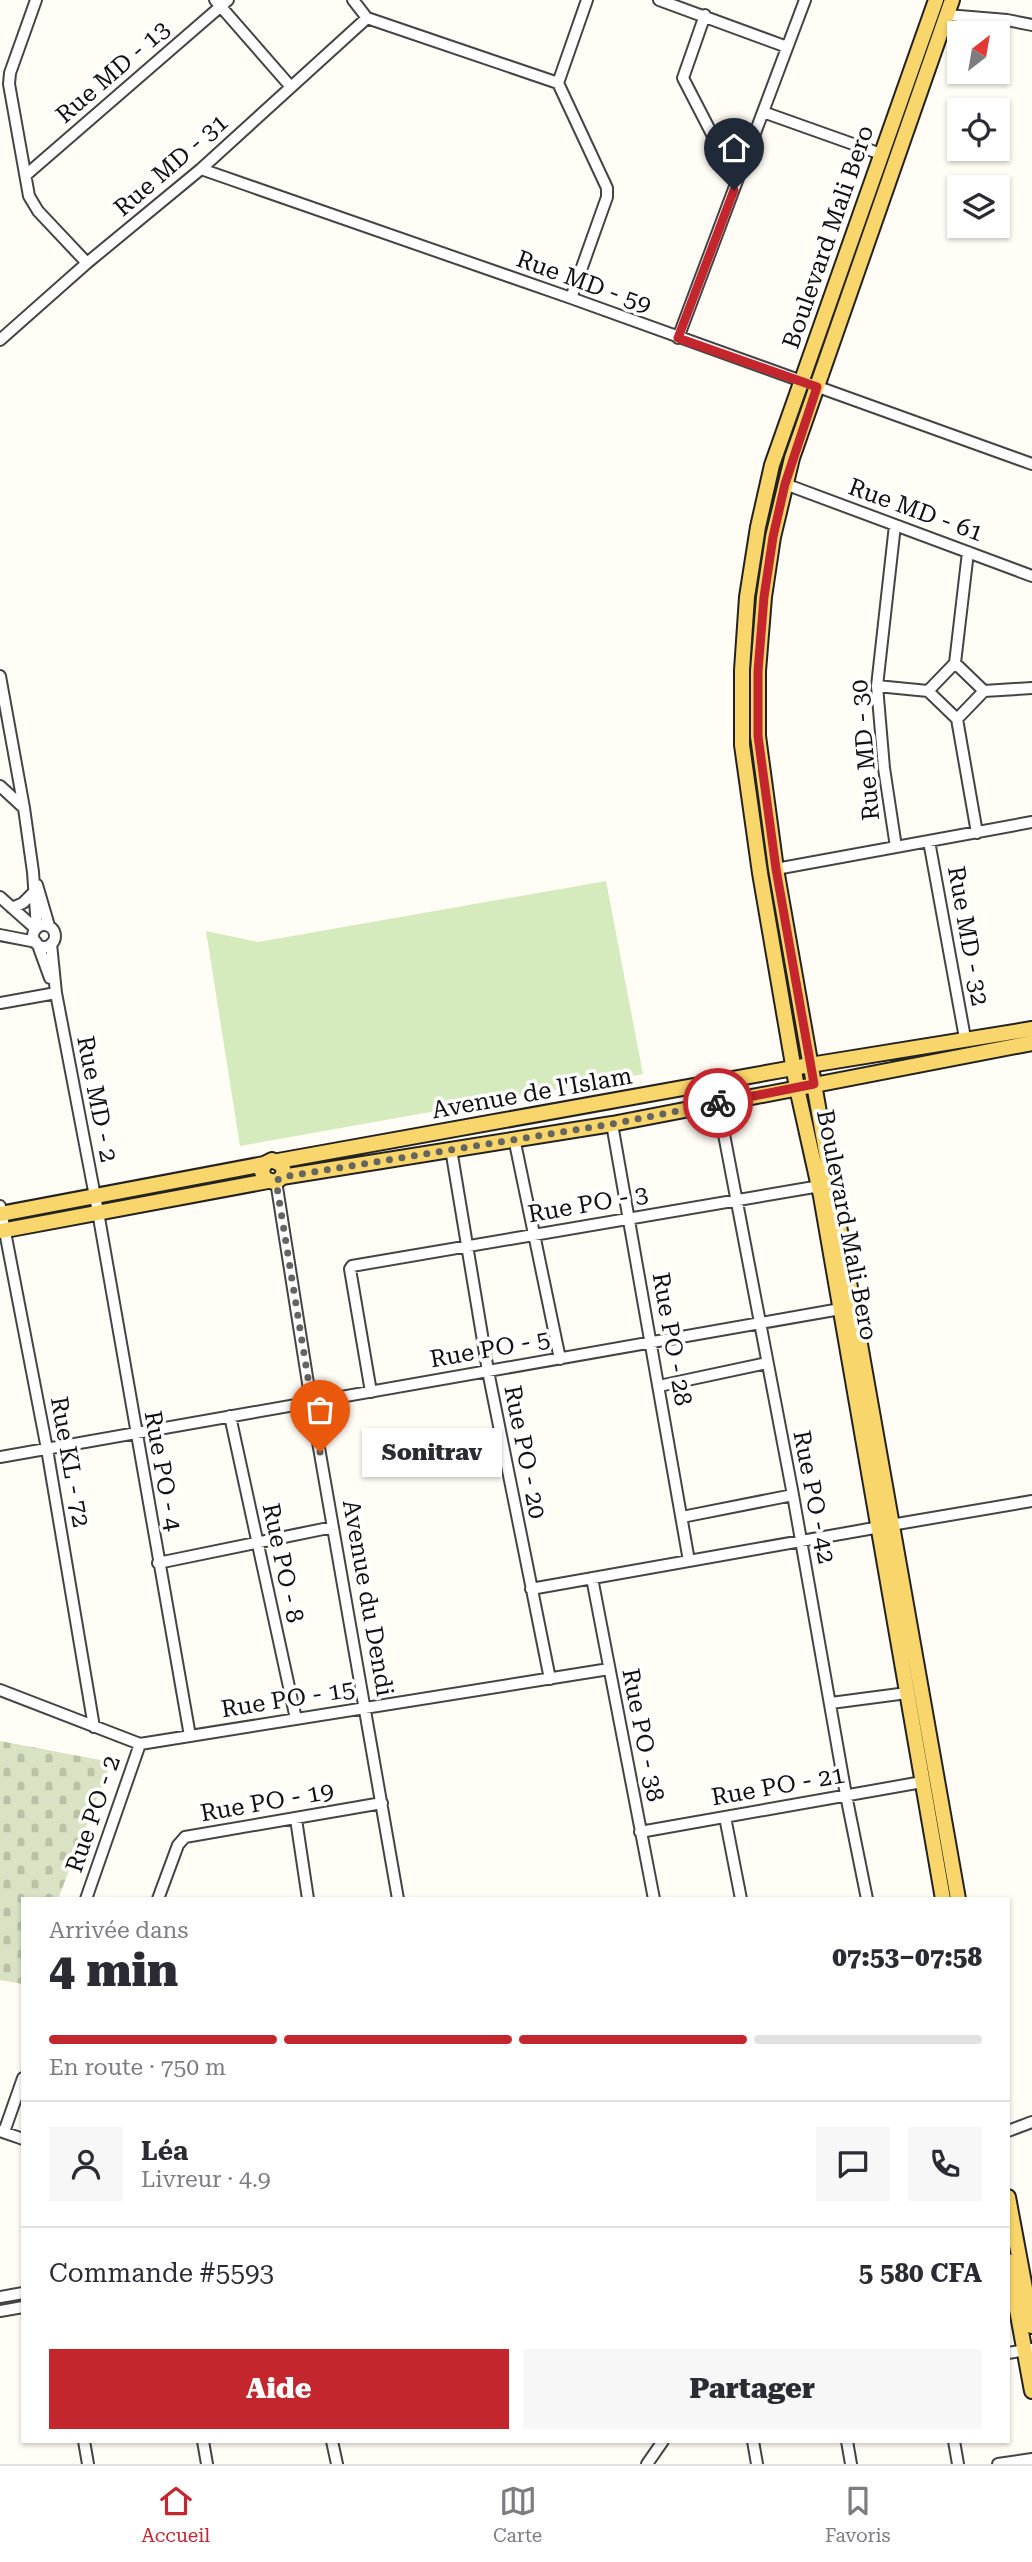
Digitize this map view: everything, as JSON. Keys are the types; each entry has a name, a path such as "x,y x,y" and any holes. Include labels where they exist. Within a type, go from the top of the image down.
{"main road":[{"name":"Boulevard Mali Bero","path":"825,1185 793,1070 742,745 742,670 747,597 770,473 936,0"},
{"name":"Boulevard Mali Bero","path":"953,0 785,484 764,597 758,671 758,736 776,869 814,1084 825,1185 885,1526 958,1897"},
{"path":"860,215 875,220"},
{"path":"754,831 771,829"},
{"path":"974,1042 1032,1029"},
{"path":"974,1042 1032,1043"},
{"name":"Avenue de l'Islam","path":"1,1211 95,1197 928,1045 974,1042"},
{"name":"Avenue de l'Islam","path":"2,1231 451,1149 612,1124 931,1060 974,1042"},
{"path":"928,1045 931,1060"},
{"path":"271,1163 262,1175 275,1180"},
{"name":"Boulevard Mali Bero","path":"885,1526 907,1693 943,1897"},
{"path":"1010,2218 1013,2250 1032,2326"},
{"path":"1010,2270 1028,2350 1032,2391"}],"street":[{"path":"36,0 10,73 9,84 26,175 32,204 87,263"},
{"path":"353,0 367,18 558,83"},
{"path":"571,298 608,192 558,83 587,0"},
{"path":"659,0 787,47"},
{"path":"678,338 805,0"},
{"path":"221,2 291,88"},
{"name":"Rue MD - 13","path":"26,175 221,2"},
{"path":"705,15 683,78 715,140 743,166"},
{"path":"947,15 999,19 1032,25"},
{"name":"Rue MD - 31","path":"0,340 87,263 201,169 367,18"},
{"path":"763,112 881,154"},
{"name":"Rue MD - 59","path":"201,169 571,298 1032,464"},
{"name":"Rue MD - 61","path":"785,484 1032,576"},
{"name":"Rue MD - 30","path":"895,525 877,686 884,768 895,847"},
{"path":"928,691 955,663 968,552"},
{"path":"955,663 984,691"},
{"name":"Rue MD - 2","path":"0,677 24,808 33,873 36,935 56,993"},
{"path":"877,686 928,691 957,719 977,833"},
{"path":"957,719 984,691 1032,688"},
{"path":"0,786 24,808"},
{"path":"776,869 1032,822"},
{"name":"Rue MD - 32","path":"929,841 974,1042"},
{"name":"Rue MD - 2","path":"33,873 49,926"},
{"path":"12,908 23,903 33,893"},
{"path":"0,897 45,947 51,944 55,935 49,926 42,925 36,935"},
{"path":"6,936 36,935"},
{"name":"Rue MD - 2","path":"51,944 56,993 98,1212"},
{"path":"0,1003 56,993"},
{"name":"Rue PO - 42","path":"718,1103 867,1897"},
{"name":"Rue PO - 28","path":"612,1124 690,1561"},
{"path":"514,1138 560,1359"},
{"name":"Rue PO - 20","path":"451,1149 488,1371 550,1679"},
{"name":"Avenue du Dendi","path":"275,1180 398,1897"},
{"name":"Rue PO - 3","path":"371,1392 350,1269 352,1266 825,1185"},
{"name":"Rue KL - 72","path":"1,1211 2,1231 47,1449 94,1727"},
{"name":"Rue PO - 4","path":"98,1212 190,1736"},
{"name":"Rue PO - 5","path":"0,1457 847,1308"},
{"path":"659,1386 767,1363"},
{"name":"Rue PO - 8","path":"230,1416 296,1719"},
{"path":"682,1517 793,1495"},
{"path":"531,1589 1032,1501"},
{"path":"158,1563 334,1527"},
{"name":"Rue PO - 38","path":"592,1578 653,1897"},
{"name":"Rue PO - 15","path":"140,1744 609,1669"},
{"path":"0,1690 140,1744"},
{"path":"831,1703 907,1693"},
{"name":"Rue PO - 2","path":"87,1897 140,1744"},
{"name":"Rue PO - 21","path":"640,1832 922,1782"},
{"name":"Rue PO - 19","path":"159,1897 178,1845 185,1837 382,1802"},
{"path":"725,1817 741,1897"},
{"path":"296,1819 308,1897"},
{"path":"21,2083 2,2131 21,2138"},
{"path":"1010,2130 1027,2123"},
{"path":"0,2297 21,2293"},
{"path":"0,2311 21,2307"},
{"path":"1010,2353 1028,2350"},
{"path":"84,2443 88,2464"},
{"path":"203,2443 207,2464"},
{"path":"332,2443 337,2464"},
{"path":"647,2464 662,2443"},
{"path":"753,2443 757,2464"},
{"path":"847,2443 851,2464"},
{"path":"954,2443 958,2464"},
{"path":"998,2464 1032,2459"}],"green space":[{"path":"606,881 643,1074 240,1146 206,931 258,942"},
{"path":"0,1741 111,1762 59,1897 21,1897 21,1984 0,1980"}],"way so far":[{"path":"320,1452 276,1181 282,1177 612,1124 718,1103"}],"place":[{"name":"Sonitrav","path":"320,1452"}],"route":[{"path":"718,1103 814,1084 776,869 758,736 758,671 764,597 773,537 792,458 817,387 678,338 734,190"}]}
